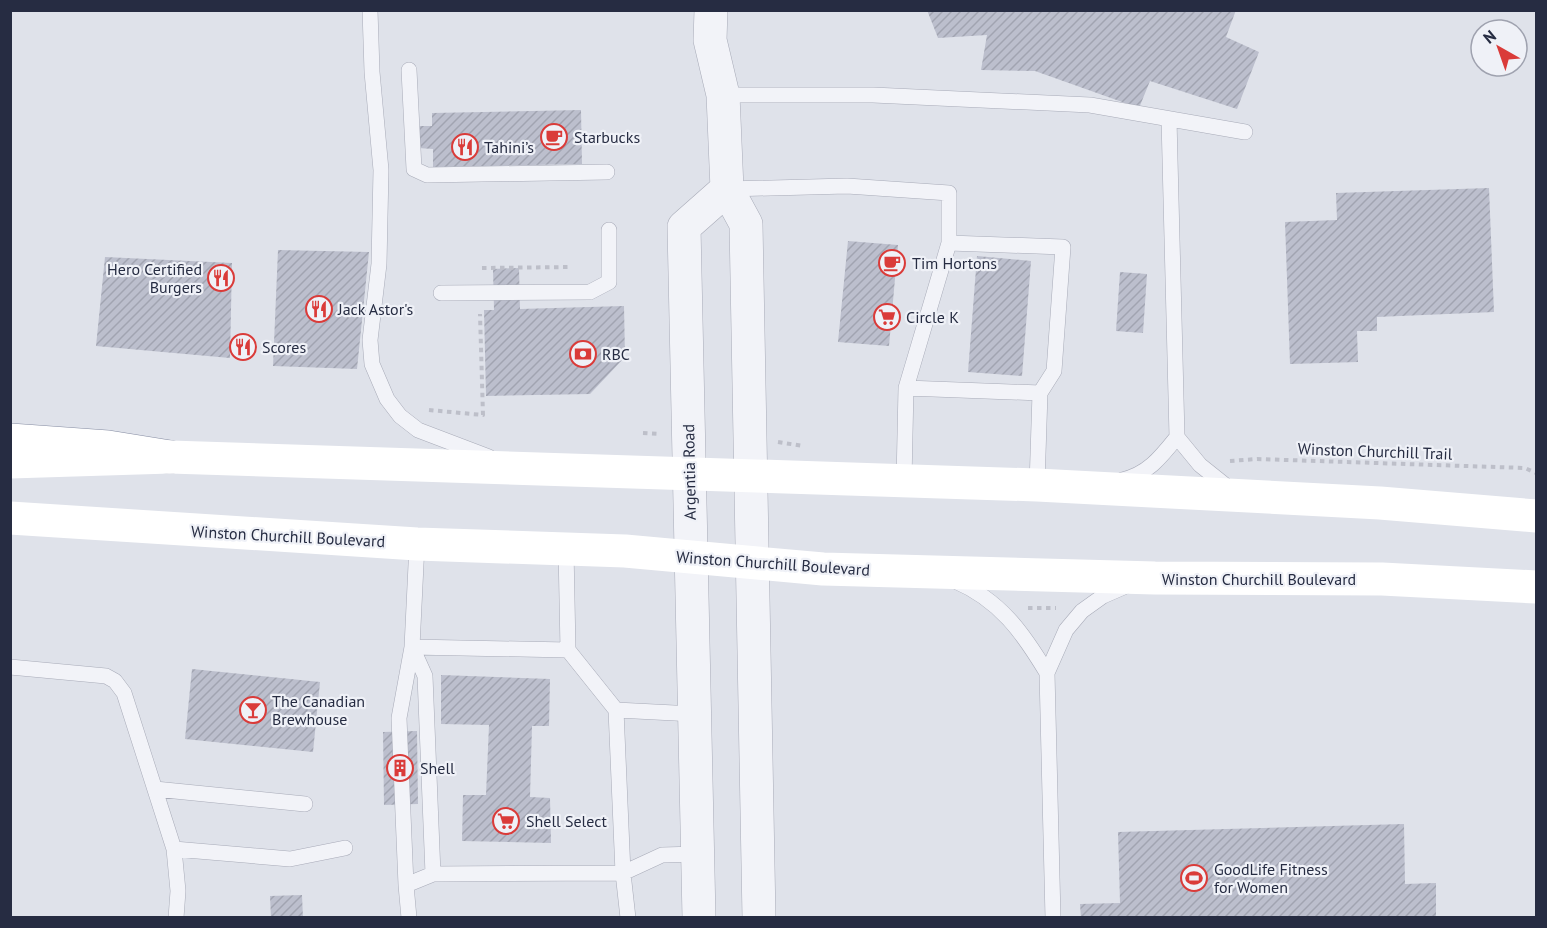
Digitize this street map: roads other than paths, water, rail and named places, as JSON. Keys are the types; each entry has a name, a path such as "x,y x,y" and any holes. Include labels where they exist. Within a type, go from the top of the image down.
{"main road":[{"path":"10,440 108,447 170,457"},
{"path":"10,462 170,457 1037,485 1380,503 1536,516"},
{"name":"Winston Churchill Boulevard","path":"10,518 417,544 566,549 823,569 1155,578 1382,579 1536,587"}],"street":[{"path":"711,10 710,40 723,95 727,189 746,224 759,918"},
{"name":"Argentia Road","path":"699,918 684,227 727,189"}],"lane":[{"path":"370,10 372,72 381,170 379,264 370,340 372,364 387,399 400,416 418,430 516,467"},
{"path":"409,70 414,169 427,175 607,172"},
{"path":"723,95 873,94 1090,105 1245,132"},
{"path":"1169,119 1177,437 1200,465 1237,495"},
{"path":"727,189 847,186 949,193 949,243 906,388 904,481"},
{"path":"441,293 590,292 609,282 609,230"},
{"path":"949,243 1063,247 1054,371 1040,393 1037,485"},
{"path":"906,388 1040,393"},
{"path":"1090,487 1134,477 1158,462 1177,437"},
{"path":"409,918 399,718 412,647 417,544"},
{"path":"566,549 568,650 616,710 623,873 628,918"},
{"path":"936,573 971,588 1015,622 1047,674"},
{"path":"1053,918 1047,674 1066,630 1082,611 1103,596 1155,578"},
{"path":"412,647 568,650"},
{"path":"412,647 425,676 433,874"},
{"path":"10,667 106,676 115,681 124,693 132,712 174,849 178,891 176,918"},
{"path":"616,710 694,714"},
{"path":"154,789 305,804"},
{"path":"174,849 290,859 345,848"},
{"path":"406,885 433,874 623,873 662,855 697,854"}],"place":[{"name":"Starbucks","path":"554,137"},
{"name":"Tahini’s","path":"465,147"},
{"name":"Tim Hortons","path":"892,263"},
{"name":"Hero Certified Burgers","path":"221,278"},
{"name":"Jack Astor's","path":"319,309"},
{"name":"Circle K","path":"887,317"},
{"name":"Scores","path":"243,347"},
{"name":"RBC","path":"583,354"},
{"name":"The Canadian Brewhouse","path":"253,710"},
{"name":"Shell","path":"400,768"},
{"name":"Shell Select","path":"506,821"},
{"name":"GoodLife Fitness for Women","path":"1194,878"}]}
